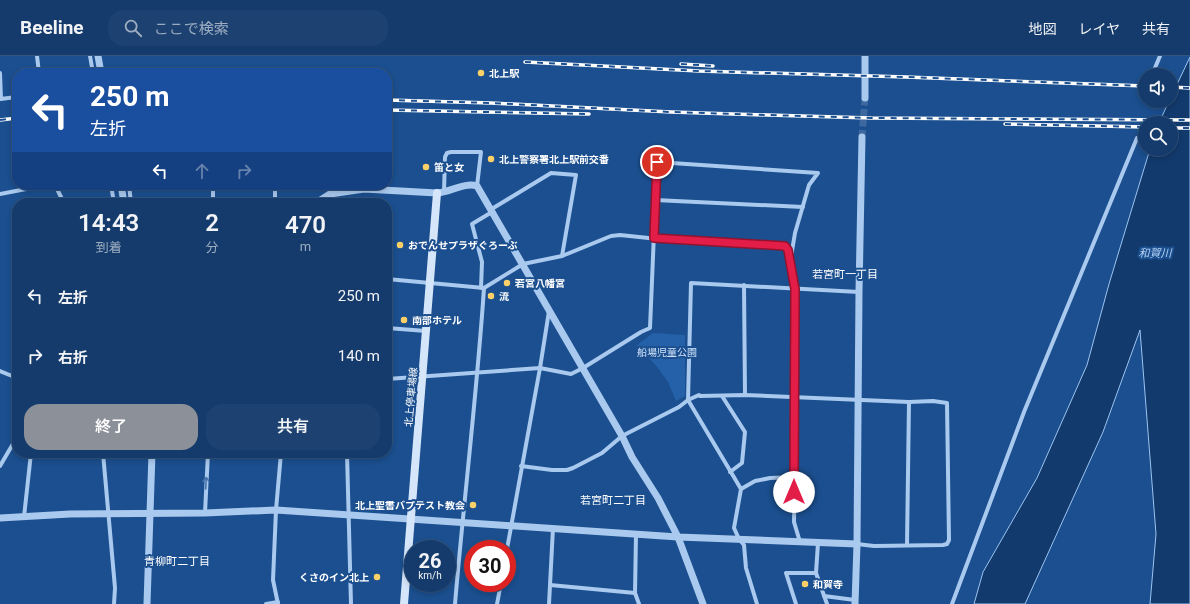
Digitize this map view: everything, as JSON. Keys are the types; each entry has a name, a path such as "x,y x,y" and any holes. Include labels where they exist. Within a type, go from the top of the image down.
{"main road":[{"name":"北上停車場線","path":"404,604 430,283 441,192"}],"street":[{"path":"37,56 38,68"},
{"path":"90,56 92,68"},
{"path":"98,56 99,68"},
{"path":"865,56 865,98"},
{"path":"1155,68 1160,56"},
{"path":"0,73 1,99 12,98"},
{"path":"824,596 855,602 862,137"},
{"path":"952,604 1024,412 1137,138"},
{"path":"441,192 445,157 447,153 481,152 477,186 622,436 632,457 658,498 678,537 703,604"},
{"path":"392,379 540,368 571,374 650,328 657,162 818,173 809,185 795,233 790,261"},
{"path":"455,604 478,372 483,288 482,262 472,224 551,173 576,175 562,256"},
{"path":"327,198 330,194 364,190 441,192 472,185 477,186"},
{"path":"0,194 21,190"},
{"path":"655,200 803,207"},
{"path":"392,279 483,288 523,264 562,256 611,236 620,235 785,246 788,250 795,289 796,397 794,522 800,543"},
{"path":"757,604 746,568 744,545 739,539 734,528 741,489 688,400 691,283 859,292"},
{"path":"744,285 745,395"},
{"path":"508,540 549,310"},
{"path":"392,328 426,331"},
{"path":"0,371 12,376"},
{"path":"0,518 109,513 205,513 276,510 678,537 800,543 857,544 874,546 943,545 947,544 949,540 947,403 933,401 909,402 745,395 699,395 622,436 602,453 573,468 567,470 552,470 521,466"},
{"path":"722,396 745,432 742,463 730,472"},
{"path":"908,545 909,402"},
{"path":"0,466 12,446"},
{"path":"24,517 30,458"},
{"path":"104,458 115,588 114,604"},
{"path":"147,604 152,458"},
{"path":"205,513 208,458"},
{"path":"266,604 278,603 273,580 276,510 281,458"},
{"path":"346,458 352,604"},
{"path":"741,489 755,481 770,478 794,477"},
{"path":"549,604 553,528"},
{"path":"636,534 635,593 639,604"},
{"path":"818,543 816,573 827,604"},
{"path":"796,604 786,573 816,573"},
{"path":"550,586 635,593"},
{"path":"497,604 499,592"}],"green space":[{"name":"船場児童公園","path":"653,333 685,335 685,396 676,401 668,382 658,368 637,345"}],"water":[{"name":"和賀川","path":"1190,57 1190,604 1150,604 1156,534 1140,330 1103,432 1025,604 974,604 983,572 1037,478 1087,365 1109,284 1148,156 1178,156 1178,116 1162,116 1166,108 1178,108 1178,82"}],"tunnel":[{"path":"862,137 865,98"}],"railway":[{"path":"525,62 699,71 1138,86"},
{"path":"681,64 713,66"},
{"path":"1178,87 1190,88"},
{"path":"392,100 491,103 671,112 871,118 1190,120"},
{"path":"392,110 589,114"},
{"path":"0,120 12,119"},
{"path":"1005,124 1138,127"},
{"path":"1178,128 1190,128"}],"place":[{"name":"北上駅","path":"481,73"},
{"name":"北上警察署北上駅前交番","path":"491,159"},
{"name":"笛と女","path":"426,167"},
{"name":"おでんせプラザぐろーぶ","path":"400,245"},
{"name":"若宮八幡宮","path":"507,283"},
{"name":"流","path":"491,296"},
{"name":"南部ホテル","path":"404,320"},
{"name":"北上聖書バプテスト教会","path":"473,505"},
{"name":"くさのイン北上","path":"377,577"},
{"name":"和賀寺","path":"805,584"}],"district":[{"name":"若宮町一丁目","path":"845,274"},
{"name":"若宮町二丁目","path":"613,500"},
{"name":"青柳町二丁目","path":"177,561"}],"route":[{"path":"657,162 654,238 697,242 785,246 788,250 795,289 796,397 794,492"}]}
